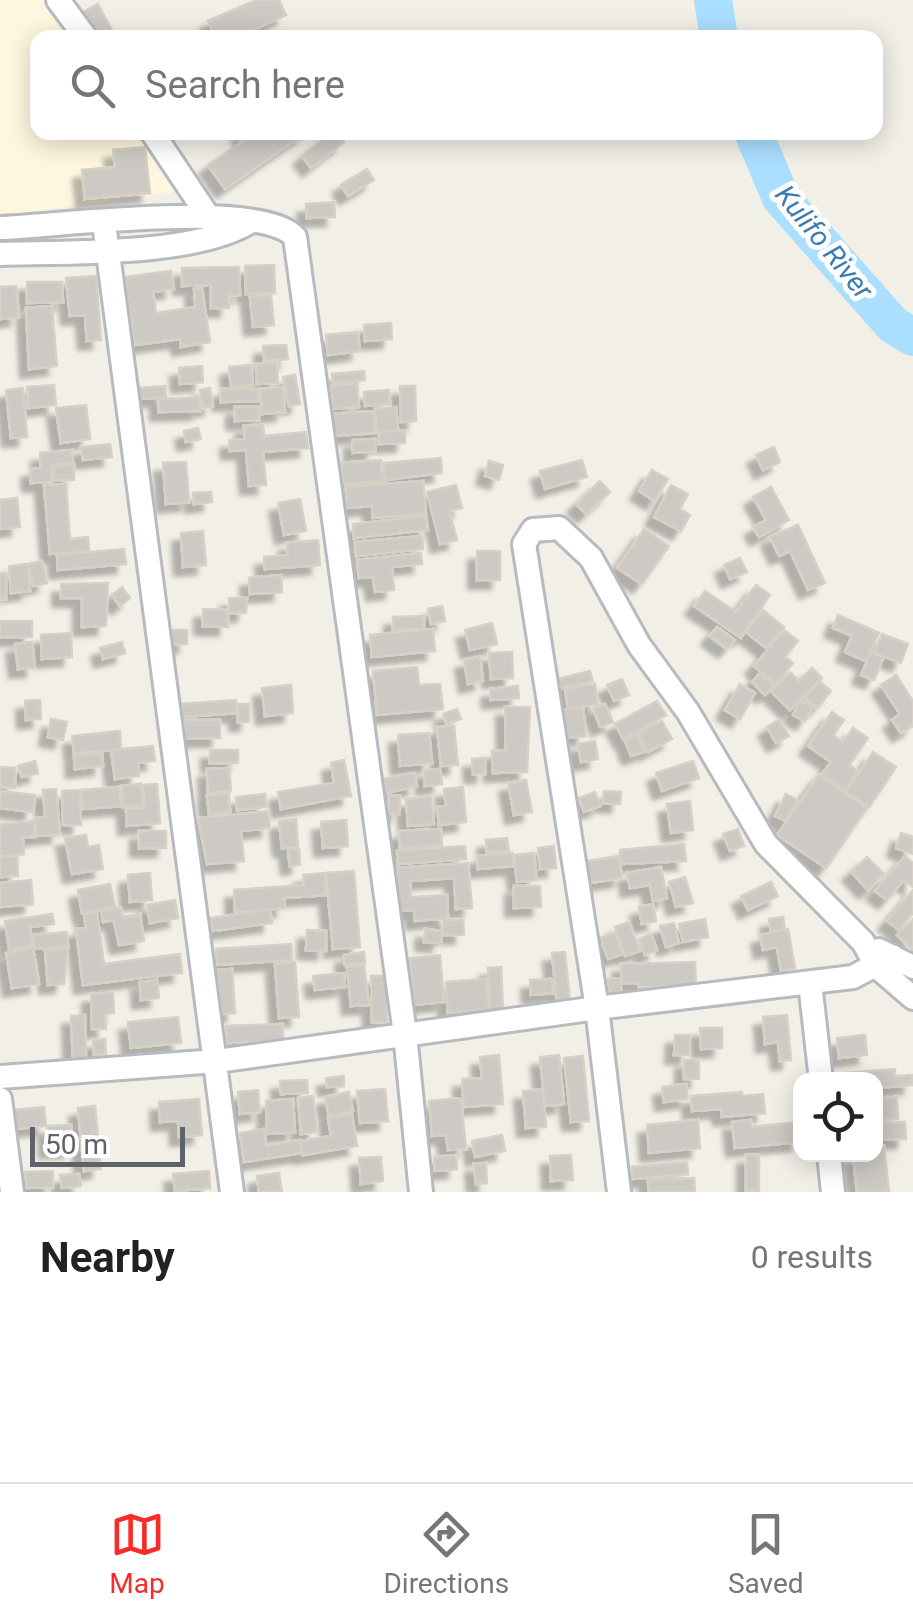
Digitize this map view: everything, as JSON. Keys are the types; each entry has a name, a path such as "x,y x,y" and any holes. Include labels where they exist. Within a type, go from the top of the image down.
{"street":[{"path":"58,0 80,30"},
{"path":"157,140 222,238"},
{"path":"0,228 208,214 286,228 295,237 404,1034 421,1192"},
{"path":"0,254 108,250 222,238 248,223"},
{"path":"104,224 232,1192"},
{"path":"618,1192 598,1008 524,544 534,530 559,528 590,558 639,644 688,712 766,844 863,942 894,964 913,998"},
{"path":"0,1077 217,1061 598,1008 853,978 894,964"},
{"path":"810,983 820,1072"},
{"path":"0,1100 12,1192"},
{"path":"830,1162 833,1192"}],"shaded area":[{"path":"0,0 55,0 84,30 30,30 30,140 164,140 180,191 0,216"}],"building":[{"path":"256,0 279,0 286,15 253,30 212,30 208,21"},
{"path":"98,4 112,30 91,30 81,13"},
{"path":"245,140 295,140 225,189 208,165"},
{"path":"322,140 344,142 311,168 302,156"},
{"path":"145,147 150,193 85,199 82,170 115,167 113,150"},
{"path":"367,169 374,180 348,196 341,185"},
{"path":"334,202 335,217 307,218 306,204"},
{"path":"274,265 275,293 246,294 245,266"},
{"path":"239,267 240,295 229,295 229,308 211,308 211,285 182,286 182,268"},
{"path":"171,271 174,289 153,292 156,313 196,307 194,289 202,288 210,342 181,347 180,339 135,345 125,277"},
{"path":"96,276 101,340 87,341 85,315 70,316 66,278"},
{"path":"27,282 62,282 63,302 27,303"},
{"path":"16,286 19,317 0,319 0,287"},
{"path":"271,295 274,325 253,327 250,297"},
{"path":"52,306 57,366 29,369 26,308"},
{"path":"391,323 392,339 365,341 364,325"},
{"path":"358,332 360,351 328,355 326,335"},
{"path":"286,345 288,359 264,361 263,346"},
{"path":"277,363 278,383 257,384 256,364"},
{"path":"251,365 253,385 231,387 229,367"},
{"path":"202,366 203,382 180,384 179,368"},
{"path":"364,371 365,380 333,383 332,374"},
{"path":"295,375 300,404 289,406 283,377"},
{"path":"357,383 359,407 333,409 331,386"},
{"path":"54,385 56,405 28,408 27,387"},
{"path":"165,386 166,397 138,399 138,388"},
{"path":"400,386 415,386 416,421 401,422"},
{"path":"283,387 285,412 262,414 260,389"},
{"path":"23,388 27,437 11,438 6,390"},
{"path":"210,388 213,406 203,408 200,390"},
{"path":"221,389 258,389 258,401 221,402"},
{"path":"389,390 390,404 365,406 364,392"},
{"path":"199,398 200,411 159,412 159,399"},
{"path":"86,405 90,439 61,443 56,408"},
{"path":"259,406 259,420 235,421 235,407"},
{"path":"396,407 398,430 377,432 375,409"},
{"path":"373,411 375,433 333,436 331,414"},
{"path":"263,425 264,436 306,432 308,448 263,452 266,485 249,486 246,450 230,451 229,440 245,439 244,426"},
{"path":"198,428 201,439 186,442 184,431"},
{"path":"405,431 405,443 379,444 379,432"},
{"path":"375,439 375,451 353,453 353,440"},
{"path":"110,444 112,457 83,460 81,447"},
{"path":"774,447 780,462 763,470 756,455"},
{"path":"72,450 73,463 51,465 52,482 31,483 30,469 41,468 40,453"},
{"path":"441,458 442,473 385,480 384,463"},
{"path":"381,460 382,481 343,484 341,463"},
{"path":"582,460 587,477 545,489 540,471"},
{"path":"489,461 503,465 499,480 485,476"},
{"path":"186,462 189,502 166,504 163,463"},
{"path":"74,465 74,480 54,480 54,466"},
{"path":"652,470 668,479 655,501 639,491"},
{"path":"423,481 426,514 373,518 372,506 347,508 346,487"},
{"path":"600,481 610,492 586,514 576,504"},
{"path":"66,484 70,539 88,537 89,551 50,554 44,485"},
{"path":"456,485 462,508 449,511 457,540 440,544 427,492"},
{"path":"671,485 688,494 680,509 690,515 681,531 654,517"},
{"path":"771,487 789,520 759,537 753,527 766,520 753,497"},
{"path":"211,492 212,502 194,504 193,493"},
{"path":"17,498 20,527 0,529 0,500"},
{"path":"300,499 306,531 284,535 278,503"},
{"path":"426,516 428,530 354,538 353,524"},
{"path":"798,525 825,583 808,590 790,551 779,556 770,537"},
{"path":"644,529 669,546 642,584 617,568"},
{"path":"203,531 206,565 183,567 181,533"},
{"path":"422,536 423,549 356,556 355,542"},
{"path":"318,540 320,565 265,569 264,557 288,555 287,543"},
{"path":"124,549 126,564 58,570 57,555"},
{"path":"477,551 500,551 500,580 477,580"},
{"path":"421,553 422,564 392,567 394,590 375,592 373,577 359,578 357,560"},
{"path":"740,558 747,572 730,579 724,565"},
{"path":"42,561 47,583 33,586 28,564"},
{"path":"28,564 30,591 11,593 9,566"},
{"path":"0,573 6,573 6,599 0,599"},
{"path":"281,575 282,592 250,594 249,578"},
{"path":"108,583 106,626 82,627 82,598 61,598 61,584"},
{"path":"756,585 770,595 741,638 694,606 705,591 736,612"},
{"path":"122,587 130,598 120,606 112,595"},
{"path":"229,598 247,598 246,613 229,613"},
{"path":"442,606 445,621 431,624 428,609"},
{"path":"203,609 228,610 228,627 203,626"},
{"path":"763,610 784,627 766,648 746,632"},
{"path":"838,615 879,633 866,661 845,652 852,636 833,628"},
{"path":"424,616 424,629 393,629 393,617"},
{"path":"0,621 32,621 32,637 0,637"},
{"path":"492,623 497,644 470,650 465,630"},
{"path":"717,627 735,640 727,649 710,636"},
{"path":"433,629 435,651 372,657 370,635"},
{"path":"171,630 187,630 187,644 171,644"},
{"path":"784,630 798,641 785,657 793,663 776,684 754,666"},
{"path":"71,633 72,657 42,659 41,635"},
{"path":"882,634 908,644 901,663 874,653"},
{"path":"32,642 35,668 18,669 15,644"},
{"path":"122,642 125,653 103,659 100,648"},
{"path":"512,652 513,678 491,679 489,653"},
{"path":"871,652 884,657 874,680 861,675"},
{"path":"480,657 483,681 468,684 464,660"},
{"path":"417,667 419,685 440,684 443,709 377,715 373,671"},
{"path":"812,668 822,678 790,710 771,691 790,672 799,681"},
{"path":"590,671 593,681 561,689 558,679"},
{"path":"760,673 773,686 765,695 752,682"},
{"path":"896,675 913,701 913,726 901,733 892,720 900,714 881,685"},
{"path":"622,679 629,695 614,701 607,685"},
{"path":"819,681 831,691 817,708 805,698"},
{"path":"595,684 598,704 568,709 565,689"},
{"path":"740,684 755,693 740,719 725,710"},
{"path":"291,685 293,713 265,716 262,688"},
{"path":"518,686 519,698 491,700 490,689"},
{"path":"40,700 41,719 26,720 25,701"},
{"path":"236,700 237,713 182,717 181,704"},
{"path":"801,700 813,707 805,721 793,715"},
{"path":"657,701 666,715 623,739 615,724"},
{"path":"238,704 249,704 249,722 238,722"},
{"path":"605,704 613,722 600,727 593,708"},
{"path":"505,707 530,707 527,772 493,773 492,751 506,750"},
{"path":"583,708 586,736 563,738 560,710"},
{"path":"457,709 461,719 446,724 443,714"},
{"path":"832,712 844,720 833,735 843,742 853,728 868,738 849,765 858,771 845,790 822,774 831,762 808,746"},
{"path":"51,719 67,722 63,740 48,737"},
{"path":"185,720 220,720 220,738 185,738"},
{"path":"779,720 789,736 776,743 767,727"},
{"path":"662,721 672,739 648,752 639,733"},
{"path":"454,726 458,765 441,766 437,727"},
{"path":"120,731 121,749 74,753 72,736"},
{"path":"429,733 432,763 400,766 398,735"},
{"path":"638,735 644,752 631,756 625,740"},
{"path":"595,741 598,759 581,762 578,744"},
{"path":"153,746 155,761 138,763 139,776 115,779 111,750"},
{"path":"210,750 238,750 238,763 210,763"},
{"path":"873,752 896,767 869,807 846,792"},
{"path":"102,753 103,766 75,769 74,756"},
{"path":"485,758 485,774 473,774 472,759"},
{"path":"344,760 351,796 281,809 278,792 334,783 331,763"},
{"path":"35,761 38,773 22,777 18,766"},
{"path":"693,761 699,778 662,791 656,773"},
{"path":"0,767 15,768 15,788 0,787"},
{"path":"229,768 231,791 208,793 207,769"},
{"path":"440,769 442,784 425,786 424,770"},
{"path":"414,773 417,786 386,793 383,779"},
{"path":"819,775 867,808 826,868 777,835"},
{"path":"526,780 532,812 514,815 508,783"},
{"path":"141,784 143,805 123,807 122,786"},
{"path":"157,784 160,823 127,826 126,809 145,808 143,785"},
{"path":"119,787 121,806 83,809 81,790"},
{"path":"463,787 466,822 439,825 437,807 446,806 444,789"},
{"path":"56,789 60,834 37,836 35,818 45,817 43,790"},
{"path":"80,790 81,825 63,825 62,791"},
{"path":"0,791 35,795 33,812 0,808"},
{"path":"604,791 621,792 620,804 603,803"},
{"path":"595,792 600,806 584,812 579,798"},
{"path":"229,793 230,812 209,814 207,795"},
{"path":"265,794 266,807 237,810 236,797"},
{"path":"786,794 797,800 786,821 775,816"},
{"path":"389,795 400,796 399,814 388,813"},
{"path":"431,797 434,824 408,826 406,799"},
{"path":"690,801 693,830 671,833 667,804"},
{"path":"268,811 270,828 241,831 244,861 207,864 198,818"},
{"path":"296,819 298,847 282,848 279,821"},
{"path":"346,820 348,846 323,848 321,822"},
{"path":"34,821 35,837 23,837 24,854 0,856 0,824"},
{"path":"441,829 442,845 400,848 399,831"},
{"path":"738,829 744,846 730,851 723,834"},
{"path":"139,831 166,831 166,848 139,848"},
{"path":"901,833 913,837 913,854 896,848"},
{"path":"86,835 88,847 99,845 103,869 72,874 65,838"},
{"path":"507,838 509,851 487,852 486,840"},
{"path":"684,844 686,861 621,864 620,850"},
{"path":"465,846 466,859 398,864 397,851"},
{"path":"554,846 556,868 540,869 538,848"},
{"path":"288,849 299,849 300,865 290,866"},
{"path":"512,853 514,866 478,869 477,856"},
{"path":"534,853 537,880 517,882 514,855"},
{"path":"17,856 18,876 0,877 0,857"},
{"path":"619,856 622,878 584,884 581,862"},
{"path":"905,856 913,863 913,887 904,880 887,900 875,891"},
{"path":"867,857 884,874 868,890 851,872"},
{"path":"468,863 472,908 456,909 454,878 410,881 411,897 447,895 448,918 415,921 414,910 400,911 397,868"},
{"path":"661,867 667,898 653,901 650,885 630,888 627,873"},
{"path":"354,871 360,947 333,949 326,873"},
{"path":"150,873 152,900 130,902 128,875"},
{"path":"325,873 326,895 284,898 285,908 235,912 234,890 304,885 303,875"},
{"path":"685,877 693,903 676,907 669,882"},
{"path":"31,880 33,904 0,907 0,883"},
{"path":"771,882 778,896 748,910 741,896"},
{"path":"110,884 115,907 82,913 78,890"},
{"path":"514,886 540,886 541,907 514,908"},
{"path":"913,890 913,913 899,930 887,921"},
{"path":"175,900 178,918 150,923 147,905"},
{"path":"653,904 656,921 642,924 639,907"},
{"path":"121,908 123,917 140,914 144,941 119,945 114,920 103,922 101,911"},
{"path":"270,909 272,923 212,931 211,918"},
{"path":"97,913 104,964 180,954 182,973 83,985 76,929 86,928 84,914"},
{"path":"52,914 54,924 30,927 32,945 9,949 5,921"},
{"path":"783,917 785,929 771,932 769,919"},
{"path":"705,919 708,937 683,942 679,924"},
{"path":"913,919 913,950 897,935"},
{"path":"443,920 463,920 464,935 443,935"},
{"path":"629,922 640,951 625,956 615,927"},
{"path":"674,923 679,943 666,947 660,926"},
{"path":"425,929 442,931 441,943 424,942"},
{"path":"788,929 795,968 781,971 777,947 763,950 760,935"},
{"path":"307,930 326,931 326,951 306,950"},
{"path":"67,932 68,946 35,949 33,935"},
{"path":"615,933 623,954 608,959 600,938"},
{"path":"651,934 657,950 645,955 639,939"},
{"path":"291,944 292,960 217,965 216,949"},
{"path":"33,948 39,984 12,988 6,953"},
{"path":"68,948 64,984 48,985 45,950"},
{"path":"364,952 365,963 345,965 344,955"},
{"path":"565,952 570,1002 557,1004 552,953"},
{"path":"440,955 444,1002 414,1005 410,958"},
{"path":"295,962 299,1017 279,1018 275,964"},
{"path":"695,962 696,986 639,987 638,983 622,983 621,964"},
{"path":"364,965 369,1005 351,1006 347,967"},
{"path":"501,967 503,1011 490,1012 488,968"},
{"path":"232,969 235,1013 220,1014 217,970"},
{"path":"344,973 345,987 315,990 313,976"},
{"path":"371,976 387,976 387,1022 372,1022"},
{"path":"620,978 622,997 611,999 608,979"},
{"path":"486,979 489,1009 448,1013 446,982"},
{"path":"552,979 553,993 531,995 530,980"},
{"path":"157,980 159,998 141,1000 140,982"},
{"path":"113,993 114,1013 105,1014 106,1029 92,1029 91,994"},
{"path":"85,1015 86,1062 73,1063 71,1016"},
{"path":"787,1015 791,1060 780,1061 778,1042 765,1044 763,1017"},
{"path":"178,1017 181,1043 131,1048 128,1022"},
{"path":"283,1024 283,1041 227,1043 226,1026"},
{"path":"700,1028 722,1028 722,1048 701,1049"},
{"path":"675,1035 690,1035 689,1055 674,1055"},
{"path":"865,1035 867,1055 839,1058 837,1038"},
{"path":"105,1039 106,1054 94,1055 93,1040"},
{"path":"499,1055 503,1104 464,1107 462,1079 482,1078 480,1057"},
{"path":"559,1055 564,1104 545,1106 540,1057"},
{"path":"583,1056 589,1121 571,1122 564,1058"},
{"path":"684,1060 699,1060 699,1079 684,1079"},
{"path":"895,1069 895,1076 912,1075 912,1085 883,1087 883,1072 858,1072"},
{"path":"344,1076 344,1086 327,1087 326,1078"},
{"path":"307,1080 308,1093 281,1094 280,1081"},
{"path":"686,1084 688,1099 664,1102 662,1087"},
{"path":"385,1089 388,1121 360,1123 357,1091"},
{"path":"543,1089 546,1127 526,1128 523,1091"},
{"path":"258,1090 260,1112 240,1114 238,1092"},
{"path":"349,1092 353,1111 329,1116 325,1097"},
{"path":"742,1092 742,1096 763,1094 765,1113 722,1117 721,1109 692,1111 691,1096"},
{"path":"313,1096 317,1132 301,1134 298,1098"},
{"path":"897,1097 898,1119 883,1120 883,1098"},
{"path":"461,1098 466,1149 448,1150 446,1135 432,1136 429,1101"},
{"path":"199,1099 202,1135 179,1137 178,1121 160,1122 159,1102"},
{"path":"293,1099 295,1132 267,1134 266,1101"},
{"path":"95,1106 101,1169 84,1171 78,1108"},
{"path":"44,1107 46,1126 15,1129 14,1110"},
{"path":"352,1114 357,1146 303,1155 301,1141 331,1136 328,1118"},
{"path":"698,1120 700,1148 649,1153 647,1125"},
{"path":"751,1120 751,1127 793,1123 793,1143 735,1148 732,1122"},
{"path":"905,1122 906,1139 883,1140 883,1123"},
{"path":"71,1125 72,1149 48,1149 47,1126"},
{"path":"264,1129 266,1146 300,1140 302,1153 244,1162 240,1133"},
{"path":"502,1135 505,1151 475,1157 472,1141"},
{"path":"883,1146 889,1192 857,1192 854,1162 883,1162"},
{"path":"456,1155 457,1169 435,1171 434,1157"},
{"path":"571,1155 573,1180 551,1181 550,1156"},
{"path":"746,1155 759,1155 759,1191 746,1191"},
{"path":"381,1157 383,1181 361,1184 359,1158"},
{"path":"687,1162 688,1174 633,1179 632,1167"},
{"path":"486,1163 487,1183 476,1184 474,1164"},
{"path":"53,1171 53,1187 26,1188 25,1172"},
{"path":"209,1171 210,1188 175,1191 173,1174"},
{"path":"279,1173 282,1192 259,1192 257,1176"},
{"path":"79,1174 81,1186 62,1188 60,1175"},
{"path":"694,1178 695,1192 649,1192 648,1180"}],"waterway":[{"name":"Kulifo River","path":"713,0 718,30"},
{"name":"Kulifo River","path":"756,140 781,198 893,325 913,337"}]}
